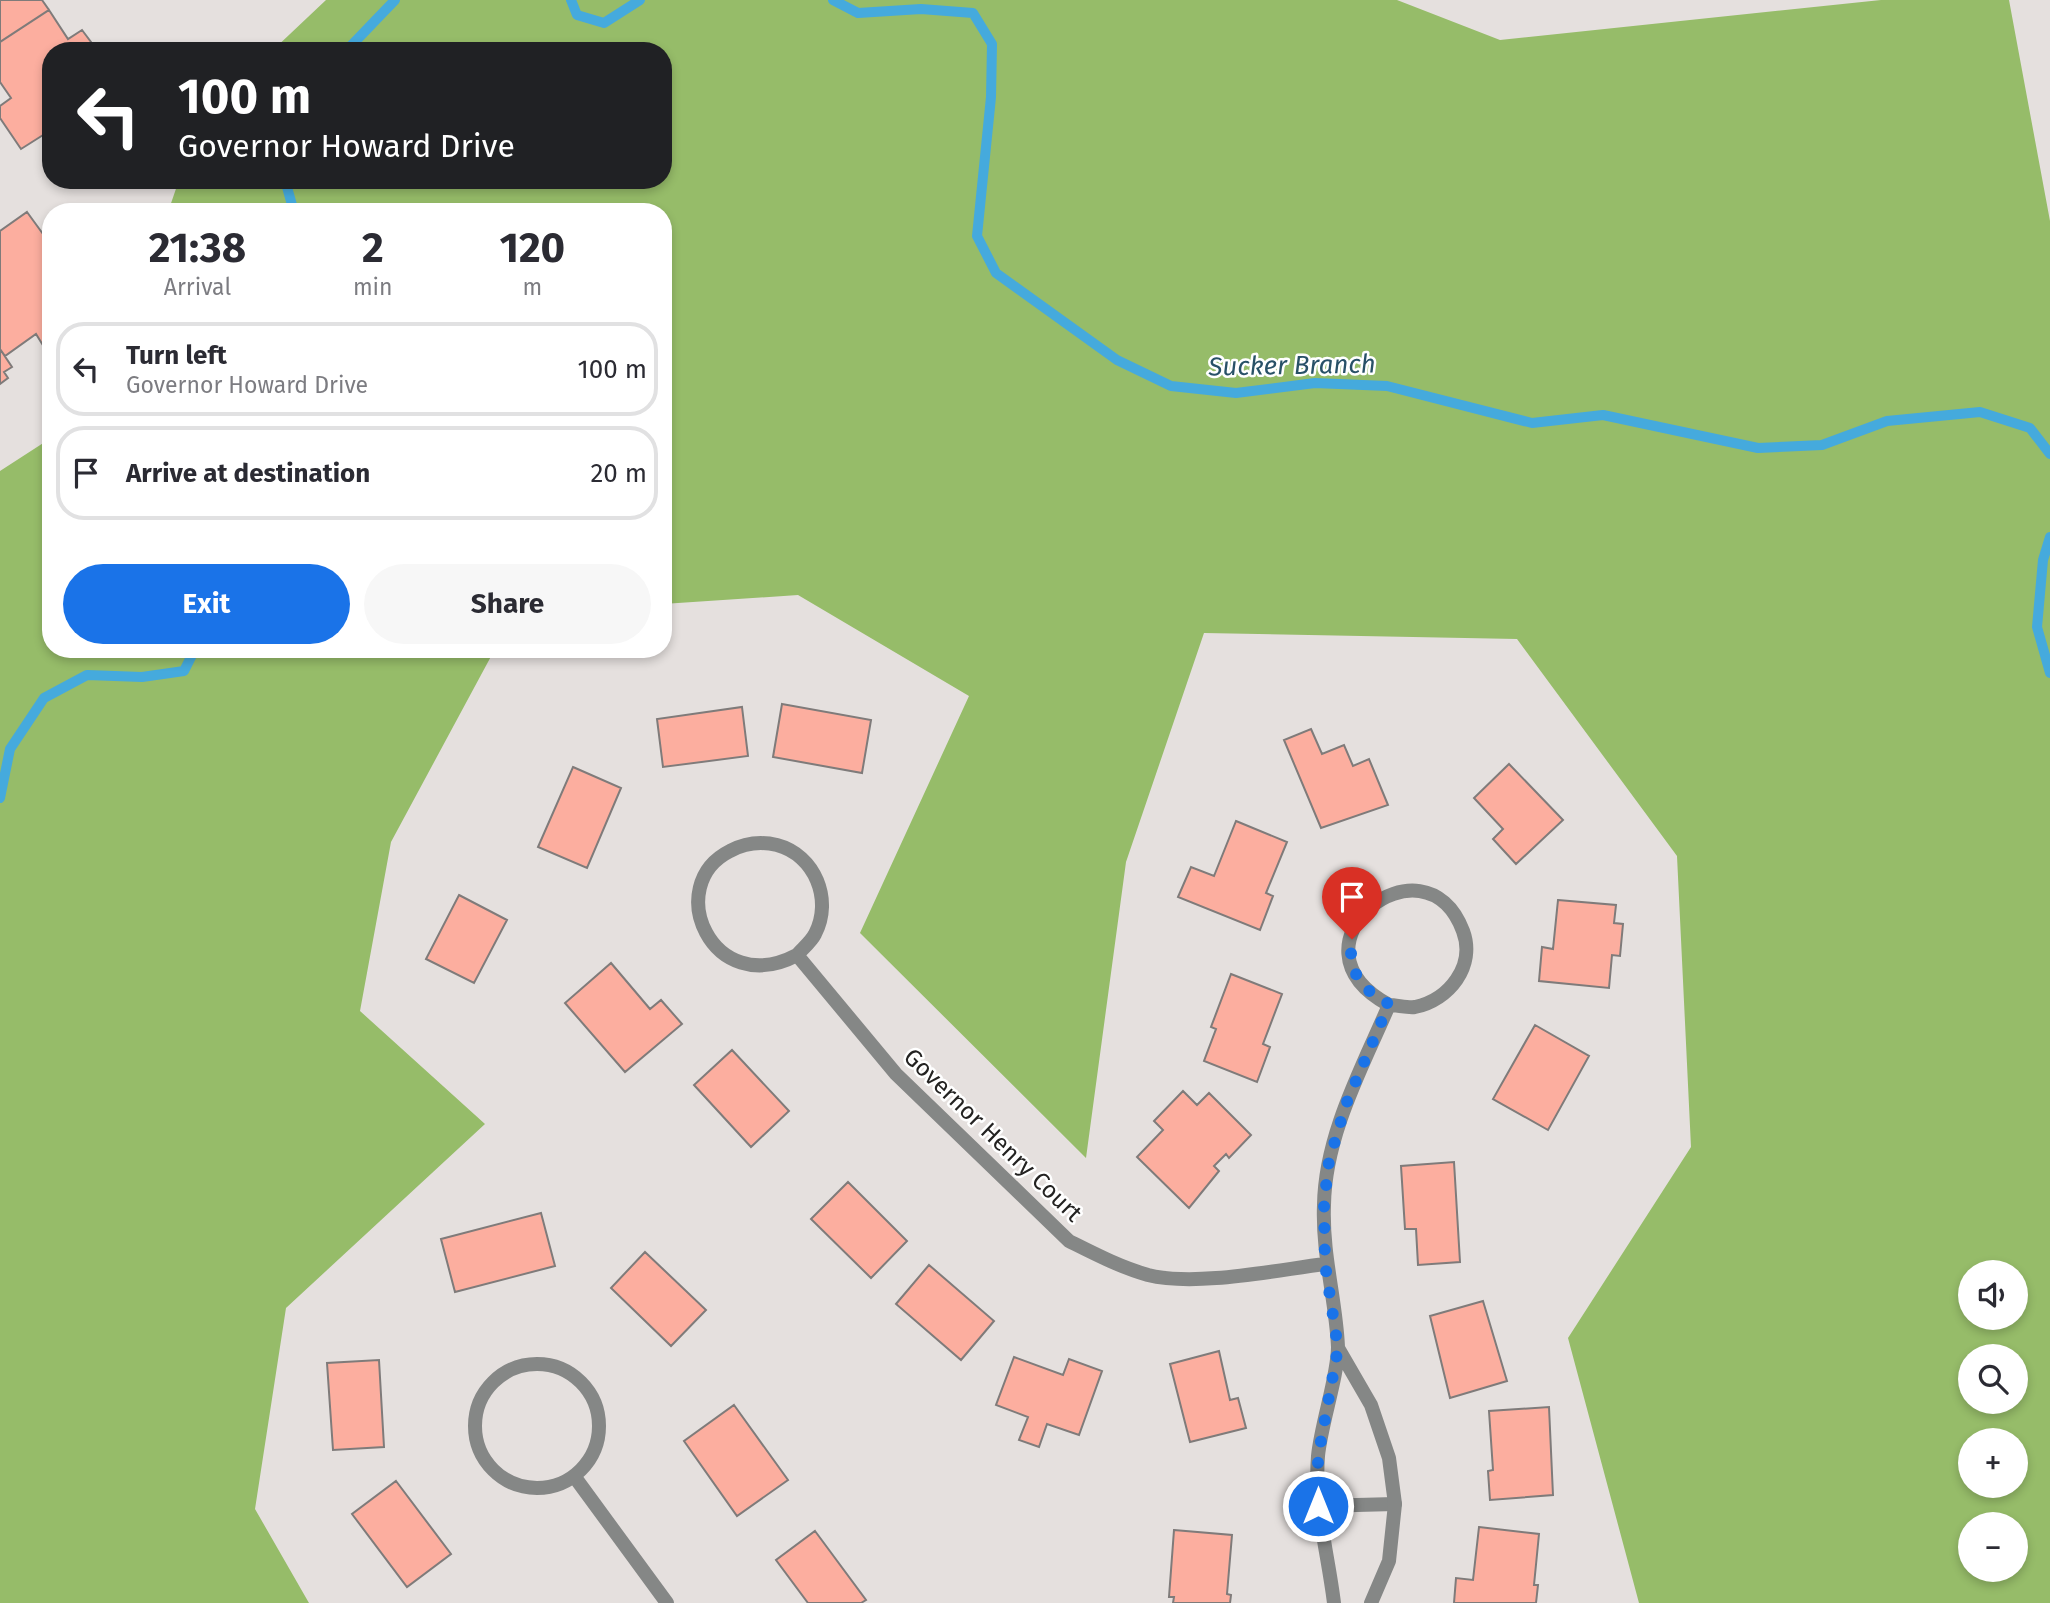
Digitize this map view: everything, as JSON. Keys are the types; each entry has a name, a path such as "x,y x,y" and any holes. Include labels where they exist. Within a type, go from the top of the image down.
{"street":[{"path":"765,842 785,847 804,860 816,877 822,895 822,916 814,936 797,955 771,965 741,964 725,955 706,935 699,916 698,897 702,882 724,854 743,845 765,842"},
{"path":"1405,891 1427,894 1445,904 1457,917 1464,934 1465,963 1454,985 1439,999 1413,1007 1389,1004 1371,995 1356,978 1349,956 1353,927 1364,910 1386,895 1405,891"},
{"name":"Governor Henry Court","path":"797,955 896,1074 1069,1241 1105,1260 1151,1276 1205,1278 1325,1264"},
{"path":"1334,1603 1318,1506 1318,1457 1338,1348 1325,1264 1324,1203 1329,1161 1346,1104 1389,1004"},
{"path":"1338,1348 1371,1405 1390,1458 1395,1504 1389,1561 1371,1603"},
{"path":"541,1364 561,1369 580,1381 593,1399 599,1417 598,1437 590,1458 574,1475 557,1484 537,1488 518,1485 501,1477 482,1457 475,1437 475,1419 479,1403 488,1387 501,1375 519,1366 541,1364"},
{"path":"574,1475 667,1603"},
{"path":"1318,1506 1395,1504"}],"green space":[{"path":"326,0 1397,0 1500,40 1881,0 2009,0 2050,221 2050,1603 1639,1603 1568,1338 1691,1147 1677,856 1517,639 1204,633 1126,862 1086,1158 860,933 969,696 798,595 672,603 672,203 171,203 176,189 672,189 672,42 282,42"},
{"path":"42,444 42,658 490,658 391,842 360,1011 485,1124 286,1308 255,1509 309,1603 0,1603 0,471"}],"building":[{"path":"0,0 42,0 49,10 0,42"},
{"path":"49,10 68,39 82,30 91,42 42,42 42,136 21,149 0,118 0,106 11,98 0,82 0,42"},
{"path":"27,212 42,233 42,344 36,334 5,356 0,349 0,231"},
{"path":"0,349 12,367 4,372 8,378 0,384"},
{"path":"782,704 871,720 862,773 773,757"},
{"path":"742,707 748,756 663,767 657,719"},
{"path":"1311,729 1322,754 1344,745 1353,766 1369,759 1388,805 1321,828 1284,740"},
{"path":"1509,764 1563,820 1516,864 1493,839 1503,829 1474,798"},
{"path":"573,767 621,788 587,868 538,847"},
{"path":"1236,821 1287,842 1266,893 1273,896 1260,930 1178,897 1191,867 1214,876"},
{"path":"459,895 507,920 474,983 426,959"},
{"path":"1558,900 1616,905 1614,923 1623,924 1620,956 1612,955 1609,988 1539,981 1542,947 1553,949"},
{"path":"611,963 650,1009 661,1000 682,1024 625,1072 565,1003"},
{"path":"1231,974 1282,994 1263,1044 1270,1047 1257,1082 1204,1061 1216,1029 1211,1027"},
{"path":"1535,1025 1589,1056 1548,1130 1493,1099"},
{"path":"732,1050 789,1111 751,1147 694,1085"},
{"path":"1183,1091 1197,1105 1209,1093 1251,1135 1229,1158 1226,1154 1214,1166 1219,1171 1189,1208 1137,1157 1163,1130 1154,1121"},
{"path":"1454,1162 1460,1262 1418,1265 1416,1229 1405,1229 1401,1166"},
{"path":"848,1182 907,1241 871,1278 811,1219"},
{"path":"541,1213 555,1266 455,1292 441,1239"},
{"path":"645,1252 706,1310 671,1346 611,1288"},
{"path":"929,1265 994,1321 961,1360 896,1304"},
{"path":"1483,1301 1507,1381 1450,1398 1430,1316"},
{"path":"1219,1351 1230,1400 1238,1398 1246,1428 1190,1442 1170,1364"},
{"path":"1014,1357 1063,1375 1069,1359 1102,1371 1079,1435 1047,1424 1039,1447 1019,1440 1028,1417 996,1405"},
{"path":"379,1360 384,1447 333,1450 327,1363"},
{"path":"734,1405 788,1480 737,1516 684,1441"},
{"path":"1549,1407 1553,1495 1490,1500 1488,1471 1493,1470 1489,1411"},
{"path":"396,1481 451,1554 407,1587 352,1514"},
{"path":"1479,1527 1539,1534 1534,1585 1538,1585 1536,1603 1454,1603 1456,1578 1473,1580"},
{"path":"1174,1530 1232,1535 1227,1594 1231,1595 1230,1603 1173,1603 1174,1597 1169,1597"},
{"path":"815,1531 866,1600 861,1603 808,1603 776,1560"}],"waterway":[{"name":"Sucker Branch","path":"355,42 395,0"},
{"name":"Sucker Branch","path":"571,0 577,15 604,23 640,0"},
{"name":"Sucker Branch","path":"833,0 858,13 921,9 973,13 992,44 991,97 977,236 996,273 1117,360 1171,386 1236,393 1315,383 1387,386 1532,423 1603,415 1758,448 1822,445 1887,421 1980,412 2030,428 2050,454"},
{"name":"Sucker Branch","path":"288,189 291,203"},
{"name":"Sucker Branch","path":"2050,537 2043,560 2037,627 2050,673"},
{"name":"Sucker Branch","path":"0,798 10,749 44,698 87,675 142,677 184,671 190,658"}],"route":[{"path":"1318,1506 1318,1457 1338,1348 1325,1264 1324,1203 1329,1161 1346,1104 1389,1004 1371,995 1356,978 1349,956 1352,939"}]}
